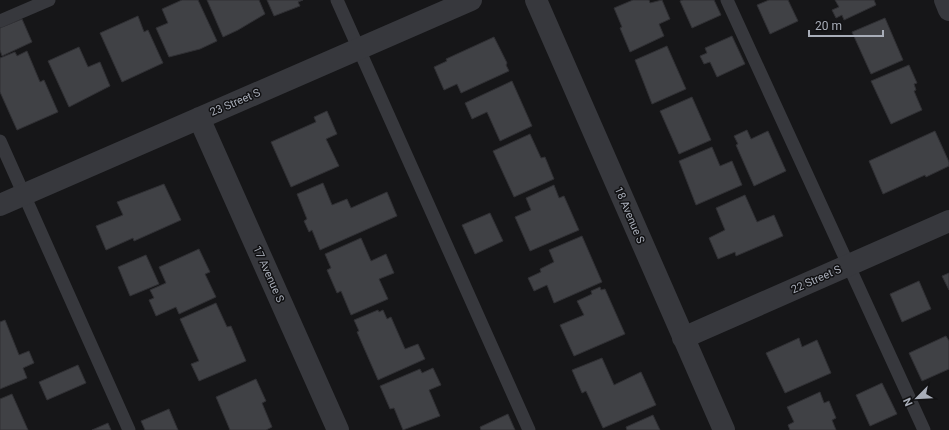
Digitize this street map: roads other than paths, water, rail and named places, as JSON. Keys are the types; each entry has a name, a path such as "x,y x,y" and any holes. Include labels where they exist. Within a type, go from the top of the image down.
{"street":[{"name":"23 Street S","path":"0,205 471,0"},
{"name":"18 Avenue S","path":"536,0 724,430"},
{"path":"945,0 949,10"},
{"name":"17 Avenue S","path":"199,118 338,430"},
{"name":"22 Street S","path":"683,338 949,221"}],"lane":[{"path":"0,21 49,0"},
{"path":"337,0 529,430"},
{"path":"727,0 850,265 924,430"},
{"path":"0,141 129,430"}]}
